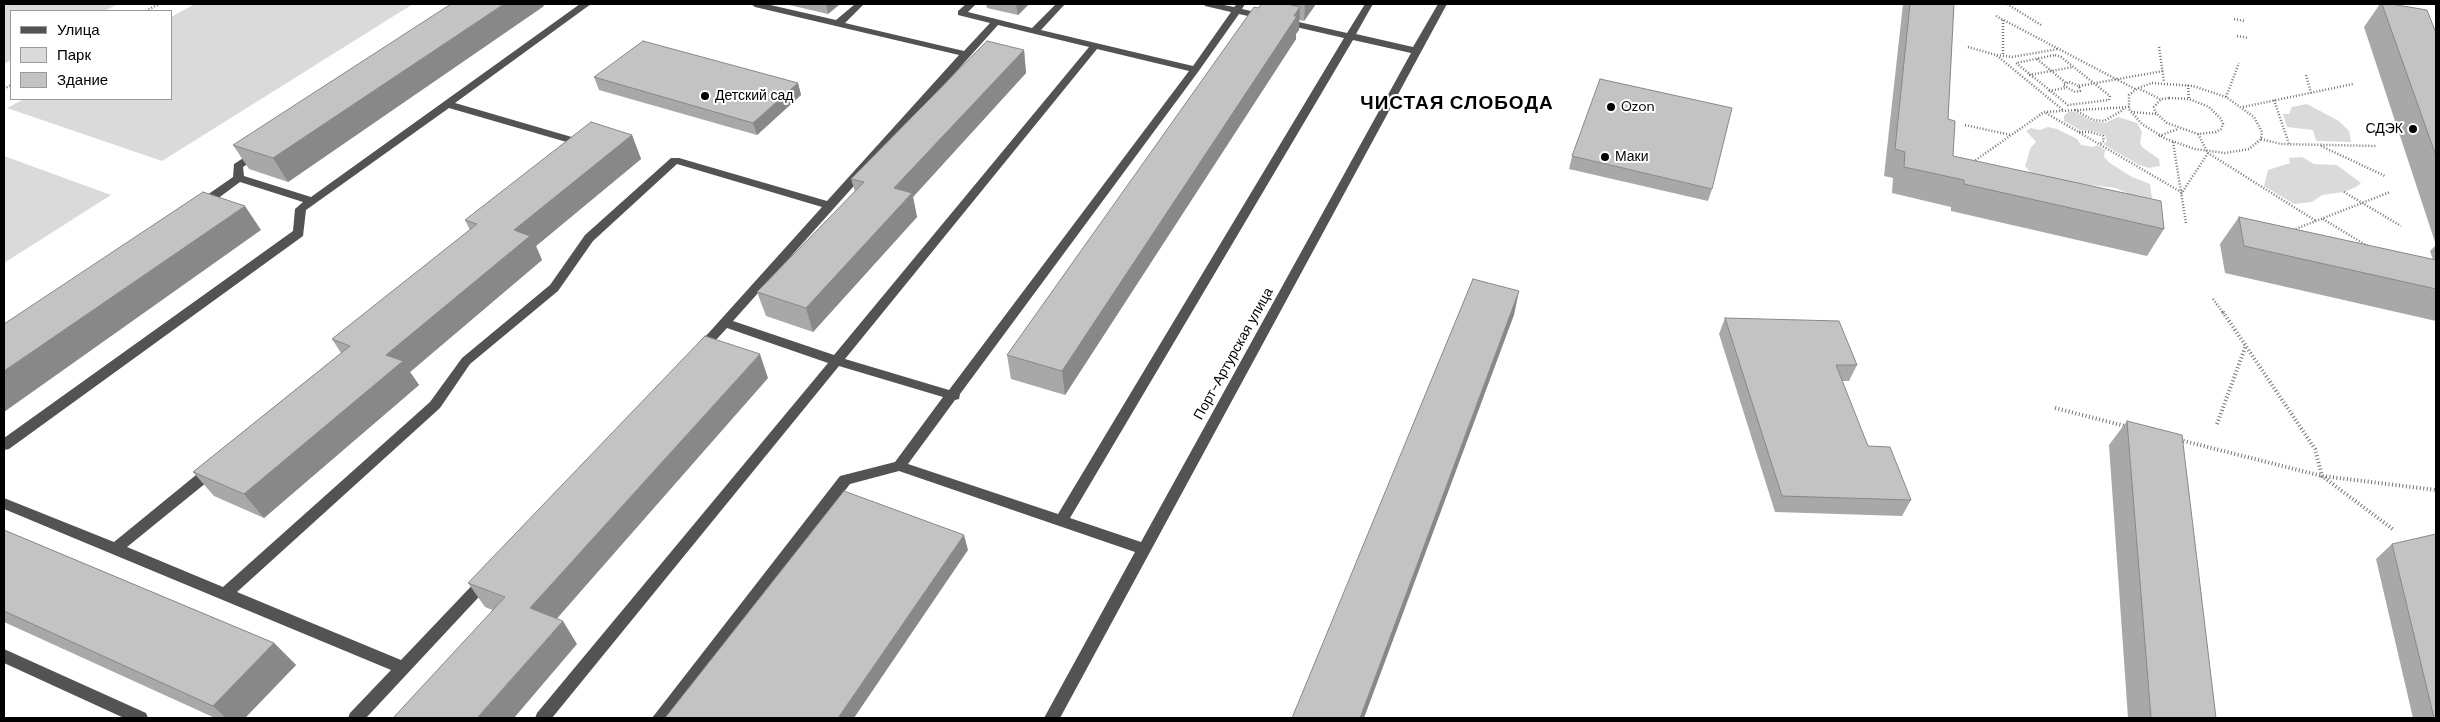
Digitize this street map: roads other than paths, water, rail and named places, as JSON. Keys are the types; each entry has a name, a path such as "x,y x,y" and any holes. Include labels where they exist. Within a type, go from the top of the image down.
{"street":[{"path":"4,445 299,232 301,209 586,4"},
{"path":"754,4 966,54"},
{"path":"839,23 860,4"},
{"path":"971,4 961,13 1195,70"},
{"path":"1034,31 1061,4"},
{"path":"1208,4 1239,7 1350,36 1416,50"},
{"path":"1061,521 1369,4"},
{"name":"Порт-Артурская улица","path":"1052,718 1442,4"},
{"path":"899,466 954,396 1195,70 1239,7"},
{"path":"692,359 828,205 996,22"},
{"path":"544,718 1095,46"},
{"path":"447,104 578,142 563,154"},
{"path":"239,178 238,166 270,144"},
{"path":"225,594 436,405 466,361 554,288 589,238 675,160 828,205"},
{"path":"239,178 312,201"},
{"path":"190,212 239,178"},
{"path":"725,323 836,361 954,396"},
{"path":"115,549 224,461"},
{"path":"660,718 845,480 899,466 1145,549"},
{"path":"4,503 404,668"},
{"path":"356,718 491,575"},
{"path":"4,656 140,718"}],"place":[{"name":"Детский сад","path":"705,96"},
{"name":"Ozon","path":"1611,107"},
{"name":"СДЭК","path":"2413,129"},
{"name":"Маки","path":"1605,157"}],"district":[{"name":"ЧИСТАЯ СЛОБОДА","path":"1457,104"}]}
